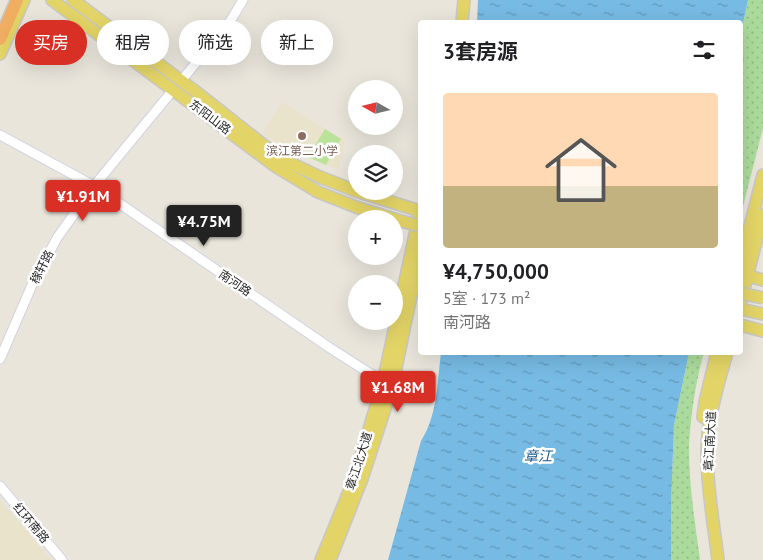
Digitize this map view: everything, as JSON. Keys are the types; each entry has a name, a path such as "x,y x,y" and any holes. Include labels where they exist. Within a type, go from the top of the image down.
{"highway":[{"path":"0,18 8,0"},
{"path":"0,39 17,0"}],"main road":[{"path":"0,54 24,0"},
{"name":"东阳山路","path":"52,0 275,166 318,192 378,214 418,225"},
{"name":"东阳山路","path":"73,0 280,158 320,178 348,188"},
{"path":"456,20 458,0"},
{"path":"462,20 464,0"},
{"path":"743,253 763,175"},
{"name":"东阳山路","path":"385,200 418,210"},
{"path":"743,292 763,215"},
{"name":"章江北大道","path":"321,560 355,477 388,385 418,222"},
{"name":"章江北大道","path":"330,560 362,479 388,385 418,261"},
{"path":"743,275 763,280"},
{"path":"743,294 763,298"},
{"path":"743,310 763,314"},
{"path":"743,327 763,331"},
{"name":"章江南大道","path":"711,560 700,451 705,402 716,355"},
{"name":"章江南大道","path":"718,560 708,483 707,452 712,404 726,355"}],"street":[{"path":"181,81 231,20 243,0"},
{"name":"稼轩路","path":"0,359 32,284 57,238 94,186 173,90"},
{"name":"南河路","path":"0,134 94,186 330,348 388,385"},
{"name":"红环南路","path":"0,486 62,560"}],"shaded area":[{"name":"滨江第二小学","path":"282,102 345,141 338,170 287,149 262,134"},
{"path":"0,500 51,560 0,560"}],"green space":[{"path":"748,0 763,0 763,128 743,206 744,60 743,24"},
{"path":"325,129 341,139 326,165 308,157"},
{"path":"689,355 703,355 694,400 689,448 691,490 700,560 671,560 674,425"}],"water":[{"path":"478,0 748,0 743,24 743,20 477,20"},
{"name":"章江","path":"441,355 689,355 674,425 671,560 388,560 421,441 431,420"}],"place":[{"name":"滨江第二小学","path":"302,136"}]}
